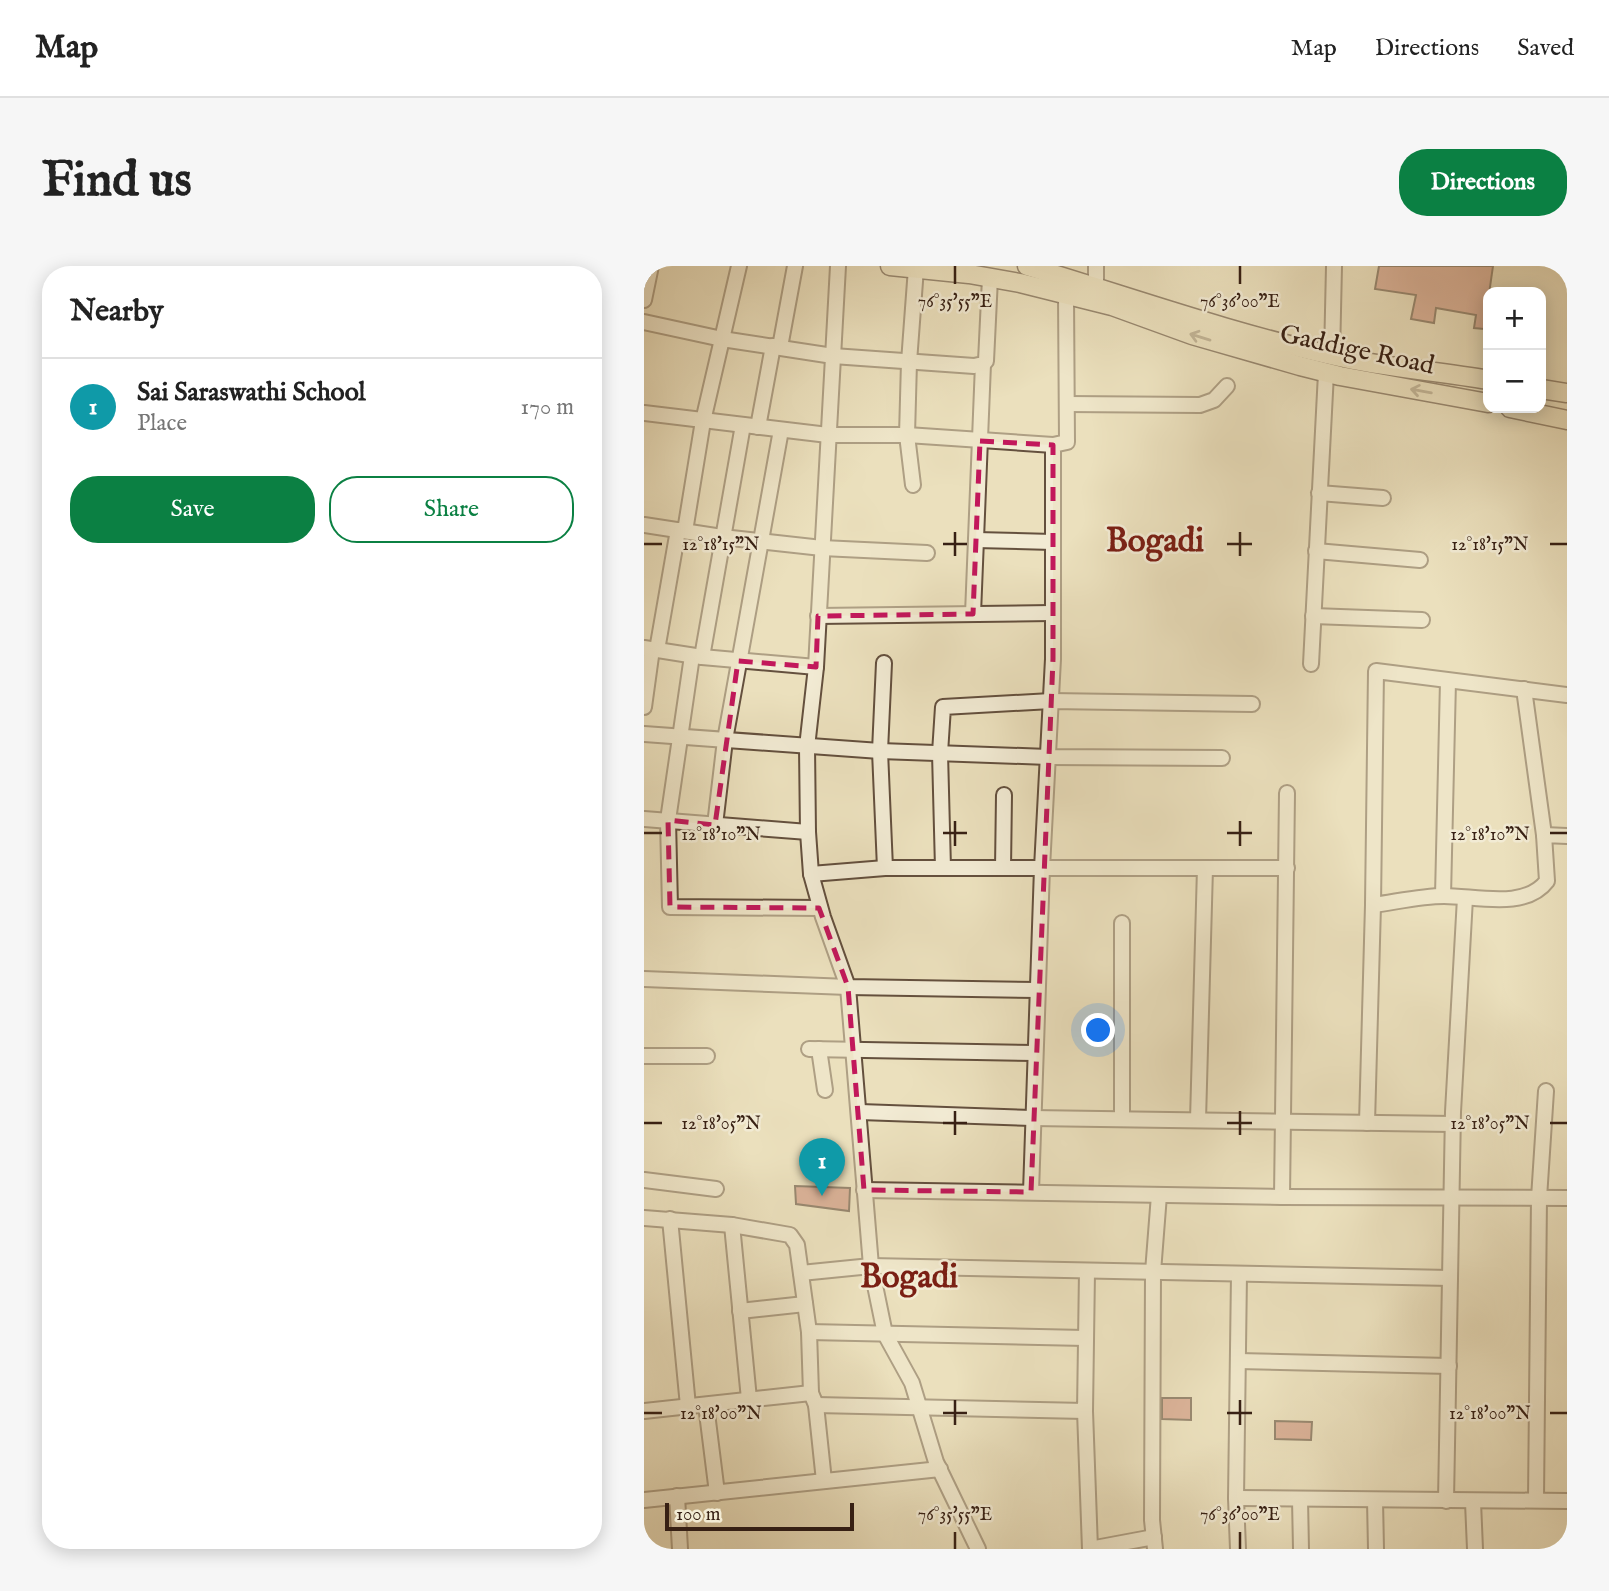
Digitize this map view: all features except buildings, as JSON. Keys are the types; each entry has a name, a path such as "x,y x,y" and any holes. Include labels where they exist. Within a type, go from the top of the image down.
{"main road":[{"name":"Gaddige Road","path":"890,266 1020,283 1112,306 1192,335 1329,364 1483,402"},
{"name":"Gaddige Road","path":"1027,266 1096,285 1329,364 1483,379"},
{"path":"1546,390 1567,393"},
{"path":"1534,413 1567,420"}],"street":[{"path":"644,300 652,266"},
{"path":"644,707 651,649 681,531 739,266"},
{"path":"795,266 776,346 750,426 722,537 680,737 668,820 670,907 820,908"},
{"path":"838,266 816,667 807,747 811,874 848,987 871,1266 885,1334 912,1383 940,1469 978,1549"},
{"path":"1096,266 1096,285"},
{"path":"1311,664 1334,266"},
{"path":"913,485 907,435 916,268"},
{"path":"973,614 983,364 988,348 990,278"},
{"path":"644,413 828,435 907,435 1053,446 1067,442 1066,296"},
{"path":"644,322 722,339 833,356 974,366 983,364"},
{"path":"1067,404 1200,405 1214,400 1227,386"},
{"path":"715,825 738,661 781,430"},
{"path":"1031,1192 1037,990 1051,701 1053,446"},
{"path":"1319,493 1383,498"},
{"path":"644,525 822,548 927,553"},
{"path":"976,540 1053,542"},
{"path":"1316,551 1420,560"},
{"path":"818,616 1052,613"},
{"path":"1313,616 1422,620"},
{"path":"651,649 738,661 816,667"},
{"path":"884,663 880,751 886,868"},
{"path":"1367,1123 1376,671 1567,695"},
{"path":"1443,896 1448,681"},
{"path":"1373,905 1443,896 1504,899 1534,894 1547,881 1544,835 1524,689"},
{"path":"943,868 940,753 943,707 1051,701 1252,704"},
{"path":"644,734 880,751 1048,757 1222,758"},
{"path":"1282,1197 1287,793"},
{"path":"1003,868 1004,794"},
{"path":"644,819 808,832"},
{"path":"1544,835 1567,836"},
{"path":"1198,1120 1205,867"},
{"path":"811,874 886,868 1287,868"},
{"path":"1447,1501 1453,1124 1465,898"},
{"path":"1122,923 1122,1119"},
{"path":"644,979 848,987 1037,990"},
{"path":"825,1090 814,1049 1035,1053"},
{"path":"644,1056 707,1056"},
{"path":"1536,1500 1539,1199 1546,1091"},
{"path":"860,1112 1032,1118 1453,1124"},
{"path":"644,1180 716,1189"},
{"path":"863,1190 1451,1199 1567,1198"},
{"path":"1087,1271 1084,1411 1090,1549 1154,1543 1153,1272 1159,1195"},
{"path":"644,1218 732,1225 790,1235 797,1245 824,1482"},
{"path":"670,1219 688,1406"},
{"path":"732,1225 749,1399"},
{"path":"801,1273 871,1266 1450,1278"},
{"path":"1238,1549 1236,1498 1239,1274"},
{"path":"740,1311 805,1304"},
{"path":"809,1332 1085,1338"},
{"path":"1238,1360 1449,1366"},
{"path":"644,1411 749,1399 813,1399 921,1408 1084,1411"},
{"path":"706,1405 717,1493"},
{"path":"644,1500 940,1469"},
{"path":"677,1496 680,1549"},
{"path":"1236,1498 1567,1501"},
{"path":"1300,1499 1301,1549"},
{"path":"1375,1500 1376,1549"},
{"path":"1473,1502 1475,1549"}],"highlighted area":[{"path":"980,441 1053,445 1053,659 1031,1192 864,1190 848,987 819,908 670,907 668,820 715,825 738,661 816,667 818,616 973,614"}],"place":[{"name":"Sai Saraswathi School","path":"822,1196"}],"district":[{"name":"Bogadi","path":"1155,542"},
{"name":"Bogadi","path":"909,1278"}]}
